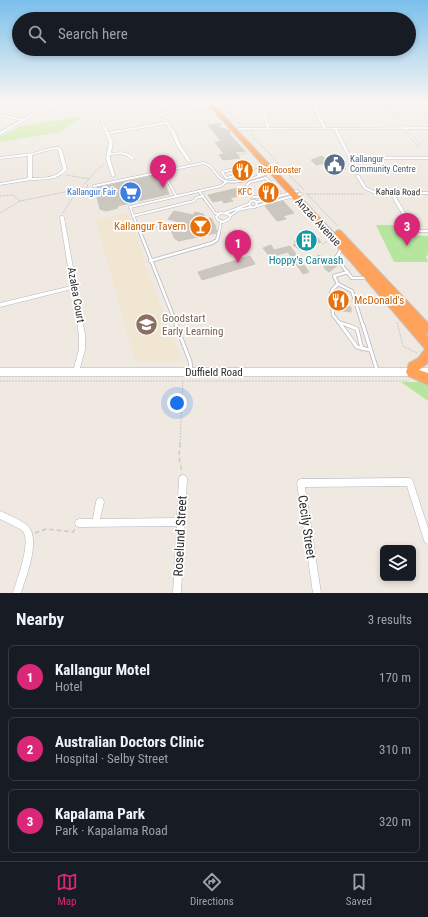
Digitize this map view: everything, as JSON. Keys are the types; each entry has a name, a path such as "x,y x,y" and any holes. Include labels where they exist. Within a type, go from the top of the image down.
{"highway":[{"name":"Anzac Avenue","path":"238,128 276,168"},
{"name":"Anzac Avenue","path":"241,128 428,345"},
{"name":"Anzac Avenue","path":"298,194 428,330"},
{"path":"428,353 427,357 413,368 413,377 428,379"}],"street":[{"path":"0,134 10,128"},
{"path":"105,128 111,143 109,164 113,176"},
{"path":"107,133 139,128"},
{"path":"170,128 189,161"},
{"path":"241,128 428,128"},
{"path":"335,128 350,158 428,158"},
{"path":"0,158 30,154 52,148 59,149 65,169 63,172 45,179 30,179 0,184"},
{"path":"30,154 30,179"},
{"path":"109,154 126,154 133,159"},
{"path":"358,176 368,191"},
{"name":"Kahala Road","path":"368,191 428,193"},
{"path":"392,193 411,227 418,231 428,231"},
{"name":"Azalea Court","path":"62,217 82,335 82,349 76,372"},
{"path":"0,305 74,287"},
{"name":"Duffield Road","path":"0,372 377,372 413,377 428,372"},
{"name":"Roselund Street","path":"177,593 183,479"},
{"name":"Cecily Street","path":"317,593 301,483 409,482 428,540"},
{"path":"96,522 100,502"},
{"path":"0,515 24,528 30,537 28,552 17,593"},
{"path":"79,523 180,522"}],"lane":[{"path":"405,128 418,145"},
{"path":"94,186 206,163 210,165 220,179 226,182 239,181 258,176 276,168"},
{"path":"235,176 226,178 222,172 250,165"},
{"path":"163,172 176,196"},
{"path":"247,185 249,182 266,178 279,192 277,194 262,197 253,197"},
{"path":"192,372 190,362 130,207 221,186 226,182"},
{"path":"199,191 215,213 218,214 251,202 298,194"},
{"path":"221,221 228,220 230,216 238,210 298,194"},
{"path":"133,216 194,201 196,198 204,196"},
{"path":"256,202 257,206"},
{"path":"248,204 252,207"},
{"path":"224,213 230,216"},
{"path":"218,214 217,219 221,221"},
{"path":"150,261 212,243 216,240 221,221"},
{"path":"342,247 336,258 352,278 369,278"},
{"path":"348,272 334,276 338,284 352,291 377,372"},
{"path":"338,284 332,290 331,294 333,315 357,347 370,350"},
{"path":"338,321 357,329 362,349"}],"path":[{"path":"247,130 276,168"},
{"path":"240,157 238,155 248,153"},
{"path":"350,158 358,176"},
{"path":"0,214 20,201 81,189 87,184 100,167 109,164"},
{"path":"63,172 69,176 91,179"},
{"path":"141,192 138,185 160,180"},
{"path":"73,191 77,192 88,188 87,184"},
{"path":"298,194 362,194 368,191"},
{"path":"62,217 77,192"},
{"path":"0,196 13,195 20,201"},
{"path":"322,244 330,241"},
{"path":"346,302 367,302 378,299"},
{"path":"0,381 413,377"},
{"path":"183,380 179,457 183,479"},
{"path":"30,537 37,531 46,529 73,532 79,523"}],"shaded area":[{"name":"Goodstart Early Learning","path":"127,213 145,260 143,261 182,361 135,361 96,220"}],"green space":[{"path":"17,128 66,128 60,132 0,142 0,137"},
{"path":"376,225 403,225 405,229 414,235 428,236 428,255 426,256 428,262 394,262"},
{"path":"401,382 428,382 428,401"}],"building":[{"path":"210,128 220,128 229,130 231,133 228,133 245,151 235,152 240,158 223,160 219,155 224,154 215,142 221,141"},
{"name":"Kallangur Community Centre","path":"322,156 324,158 341,157 346,162 340,163 346,169 335,171 326,163 316,165 311,160"},
{"name":"Kallangur Fair","path":"161,174 169,194 117,206 118,208 106,211 100,209 96,188"},
{"path":"238,188 243,195 230,198 233,201 224,203 222,200 213,202 208,195"},
{"path":"283,201 294,213 283,216 286,219 277,221 265,206"},
{"name":"Kallangur Tavern","path":"174,211 193,215 195,212 203,214 207,219 211,218 216,227 215,229 217,230 216,233 207,235 195,232 198,237 178,241 175,239 171,230 190,225 168,219"},
{"path":"315,235 321,242 299,249 293,245 296,244 294,241"},
{"path":"271,245 274,250 290,246 309,272 303,274 288,252 270,257 263,248"},
{"path":"319,255 331,263 333,262 338,265 329,272 314,258"},
{"path":"250,256 255,264 202,280 198,272"},
{"name":"McDonald's","path":"334,292 344,293 345,306 351,307 351,312 335,310"}],"place":[{"name":"Kallangur Community Centre","path":"334,164"},
{"name":"Red Rooster","path":"242,170"},
{"name":"Australian Doctors Clinic","path":"163,188"},
{"name":"Kallangur Fair","path":"131,192"},
{"name":"KFC","path":"268,192"},
{"name":"Kallangur Tavern","path":"201,226"},
{"name":"Hoppy's Carwash","path":"306,240"},
{"name":"Kapalama Park","path":"407,246"},
{"name":"Kallangur Motel","path":"238,263"},
{"name":"McDonald's","path":"338,300"},
{"name":"Goodstart Early Learning","path":"146,324"}]}
